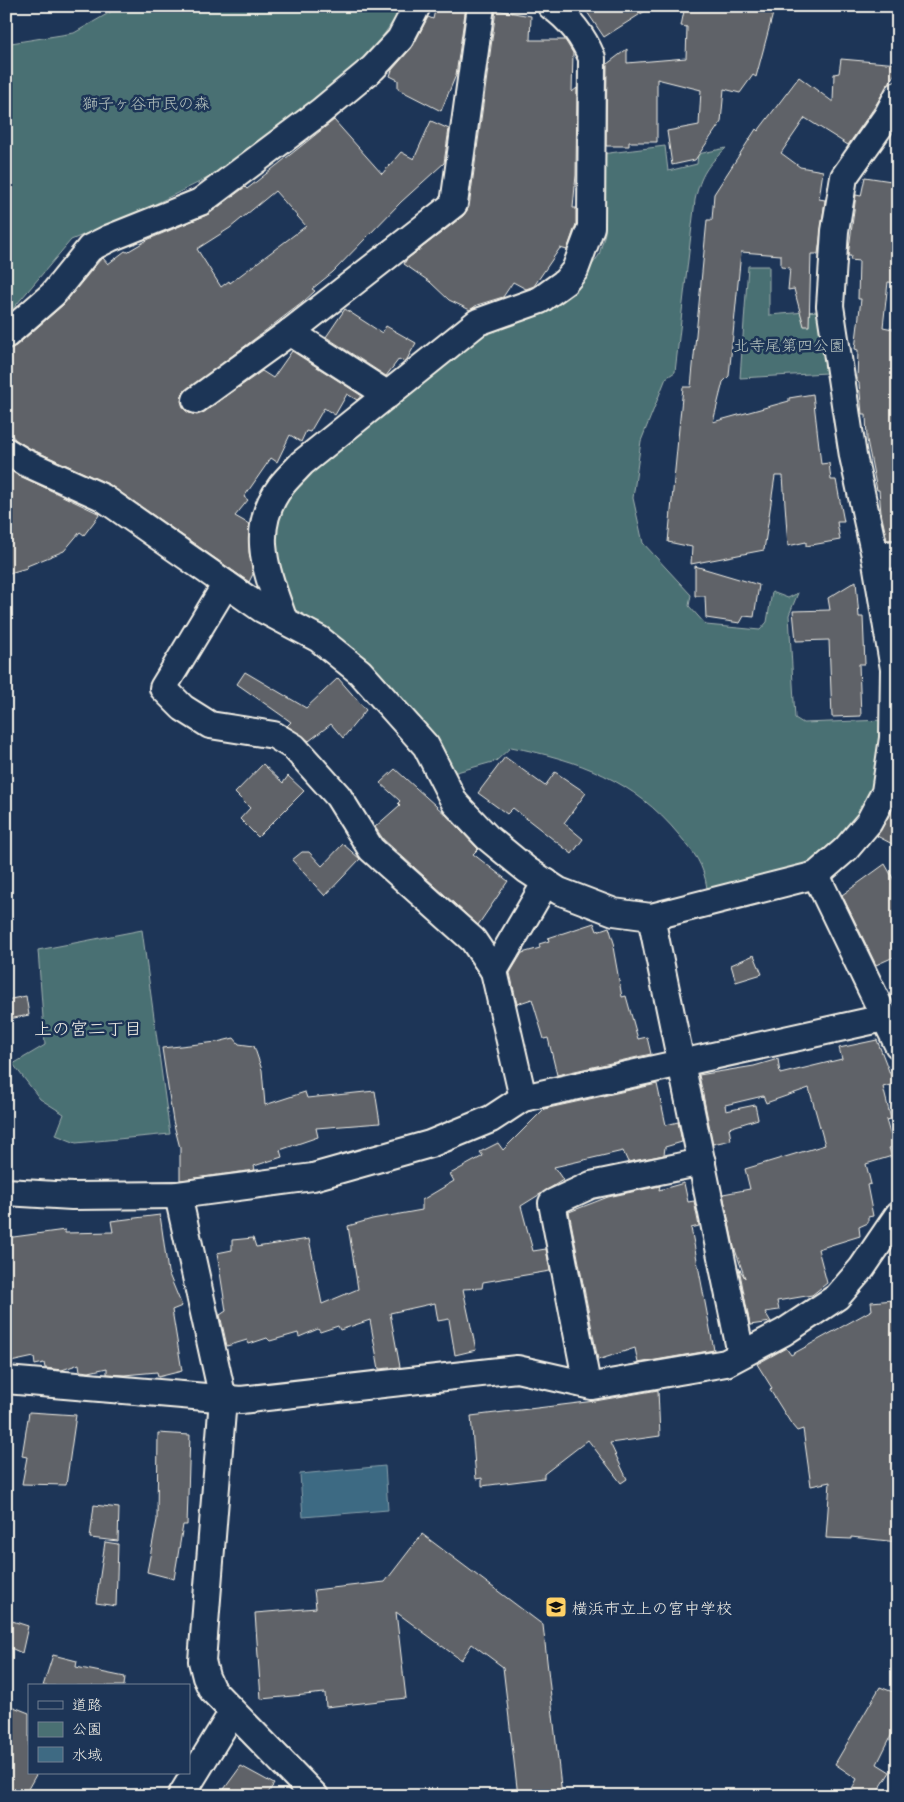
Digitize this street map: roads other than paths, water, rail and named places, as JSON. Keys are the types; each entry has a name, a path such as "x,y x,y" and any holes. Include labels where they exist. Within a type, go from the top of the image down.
{"street":[{"path":"6,335 53,294 90,248 110,238 200,202 320,112 373,68 400,39 418,6"},
{"path":"196,400 290,332 454,204 481,6"},
{"path":"283,618 267,572 261,537 263,519 280,486 302,463 478,322 540,300 566,282 575,270 590,227 592,58 586,44 566,17 551,6"},
{"path":"6,451 24,462 102,497 262,609 283,618 319,639 360,672 426,746 455,803 488,838 559,891 614,912 651,917 816,875 846,849 869,822 885,792 893,738 894,669 886,555 853,456 830,306 835,231 844,177 887,116 898,95"},
{"path":"290,332 388,395"},
{"path":"226,584 163,688 183,708 210,725 274,735 294,747 338,796 371,850 474,940 494,971 523,1098"},
{"path":"816,875 898,1045"},
{"path":"494,971 546,882"},
{"path":"651,917 741,1354"},
{"path":"6,1192 72,1196 178,1195 313,1177 430,1144 491,1119 523,1098 884,1018"},
{"path":"587,1384 552,1203 591,1185 702,1162"},
{"path":"178,1195 223,1399 202,1661 212,1690 232,1713 315,1796"},
{"path":"6,1380 241,1400 517,1369 592,1386 726,1363 784,1332 837,1297 862,1268 898,1215"},
{"path":"181,1796 232,1713"}],"water":[{"path":"385,1466 388,1510 303,1517 300,1474"}],"place":[{"name":"横浜市立上の宮中学校","path":"556,1607"}],"district":[{"name":"上の宮二丁目","path":"88,1028"}],"park label":[{"name":"獅子ヶ谷市民の森","path":"146,102"},
{"name":"北寺尾第四公園","path":"789,344"}]}
